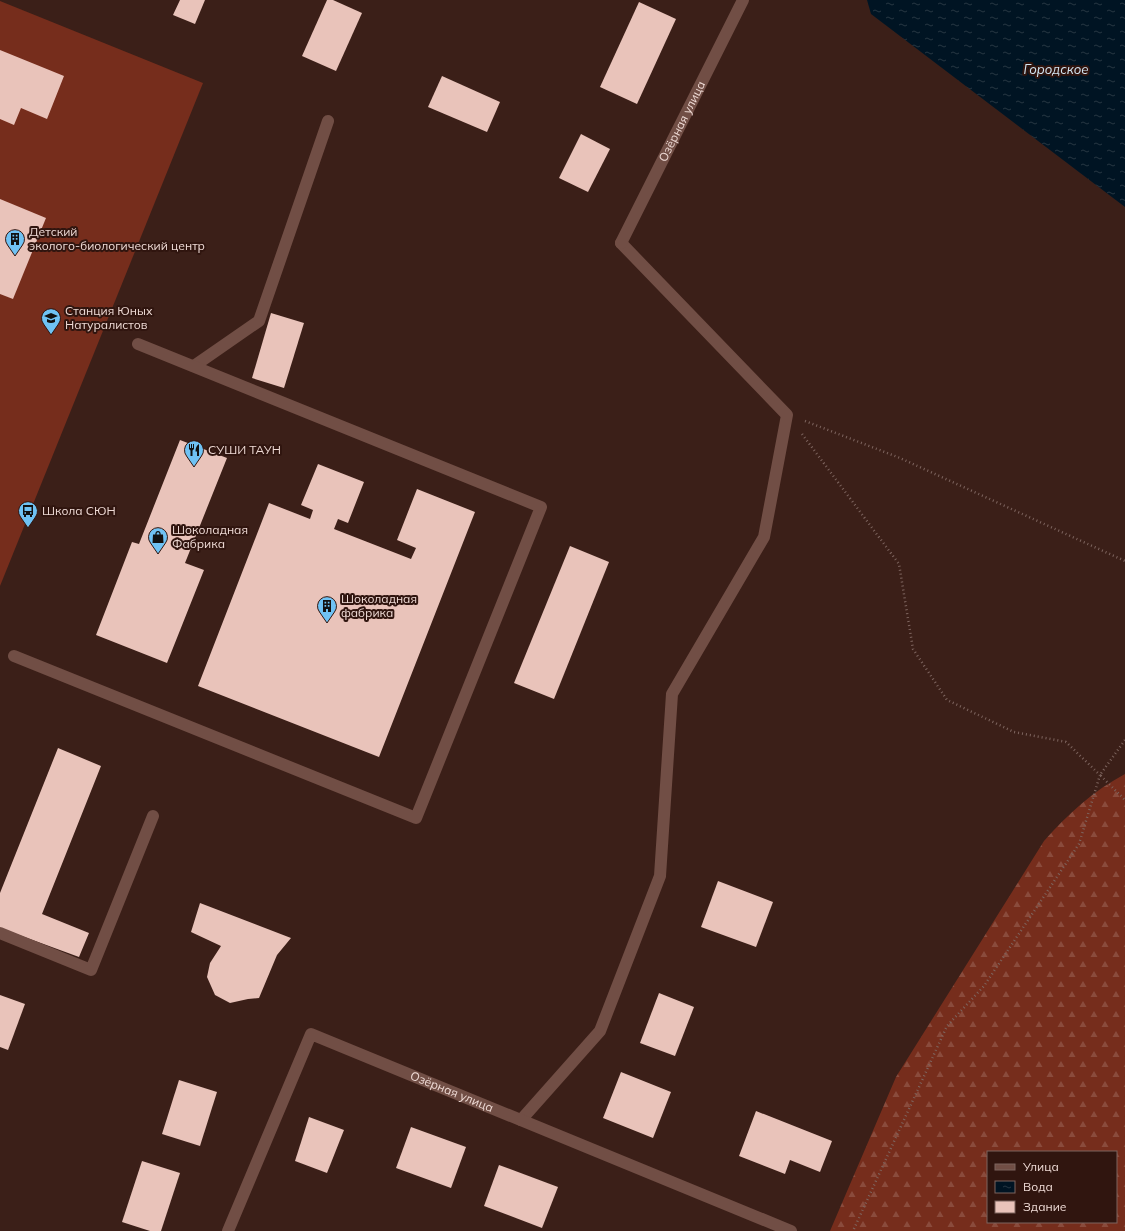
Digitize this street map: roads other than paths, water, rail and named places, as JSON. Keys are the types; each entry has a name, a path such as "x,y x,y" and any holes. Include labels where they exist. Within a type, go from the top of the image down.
{"street":[{"name":"Озёрная улица","path":"521,1120 600,1031 660,876 672,694 764,537 787,415 621,243 743,0"},
{"path":"194,366 259,321 328,121"},
{"path":"14,656 416,818 541,507 138,344"},
{"path":"0,933 91,970 153,816"},
{"name":"Озёрная улица","path":"228,1231 311,1034 791,1231"}],"water":[{"name":"Городское","path":"867,0 1125,0 1125,207 871,14"}],"place":[{"name":"Детский эколого-биологический центр","path":"15,256"},
{"name":"Станция Юных Натуралистов","path":"51,335"},
{"name":"СУШИ ТАУН","path":"194,467"},
{"name":"Школа СЮН","path":"28,528"},
{"name":"Шоколадная Фабрика","path":"158,554"},
{"name":"Шоколадная фабрика","path":"327,623"}]}
